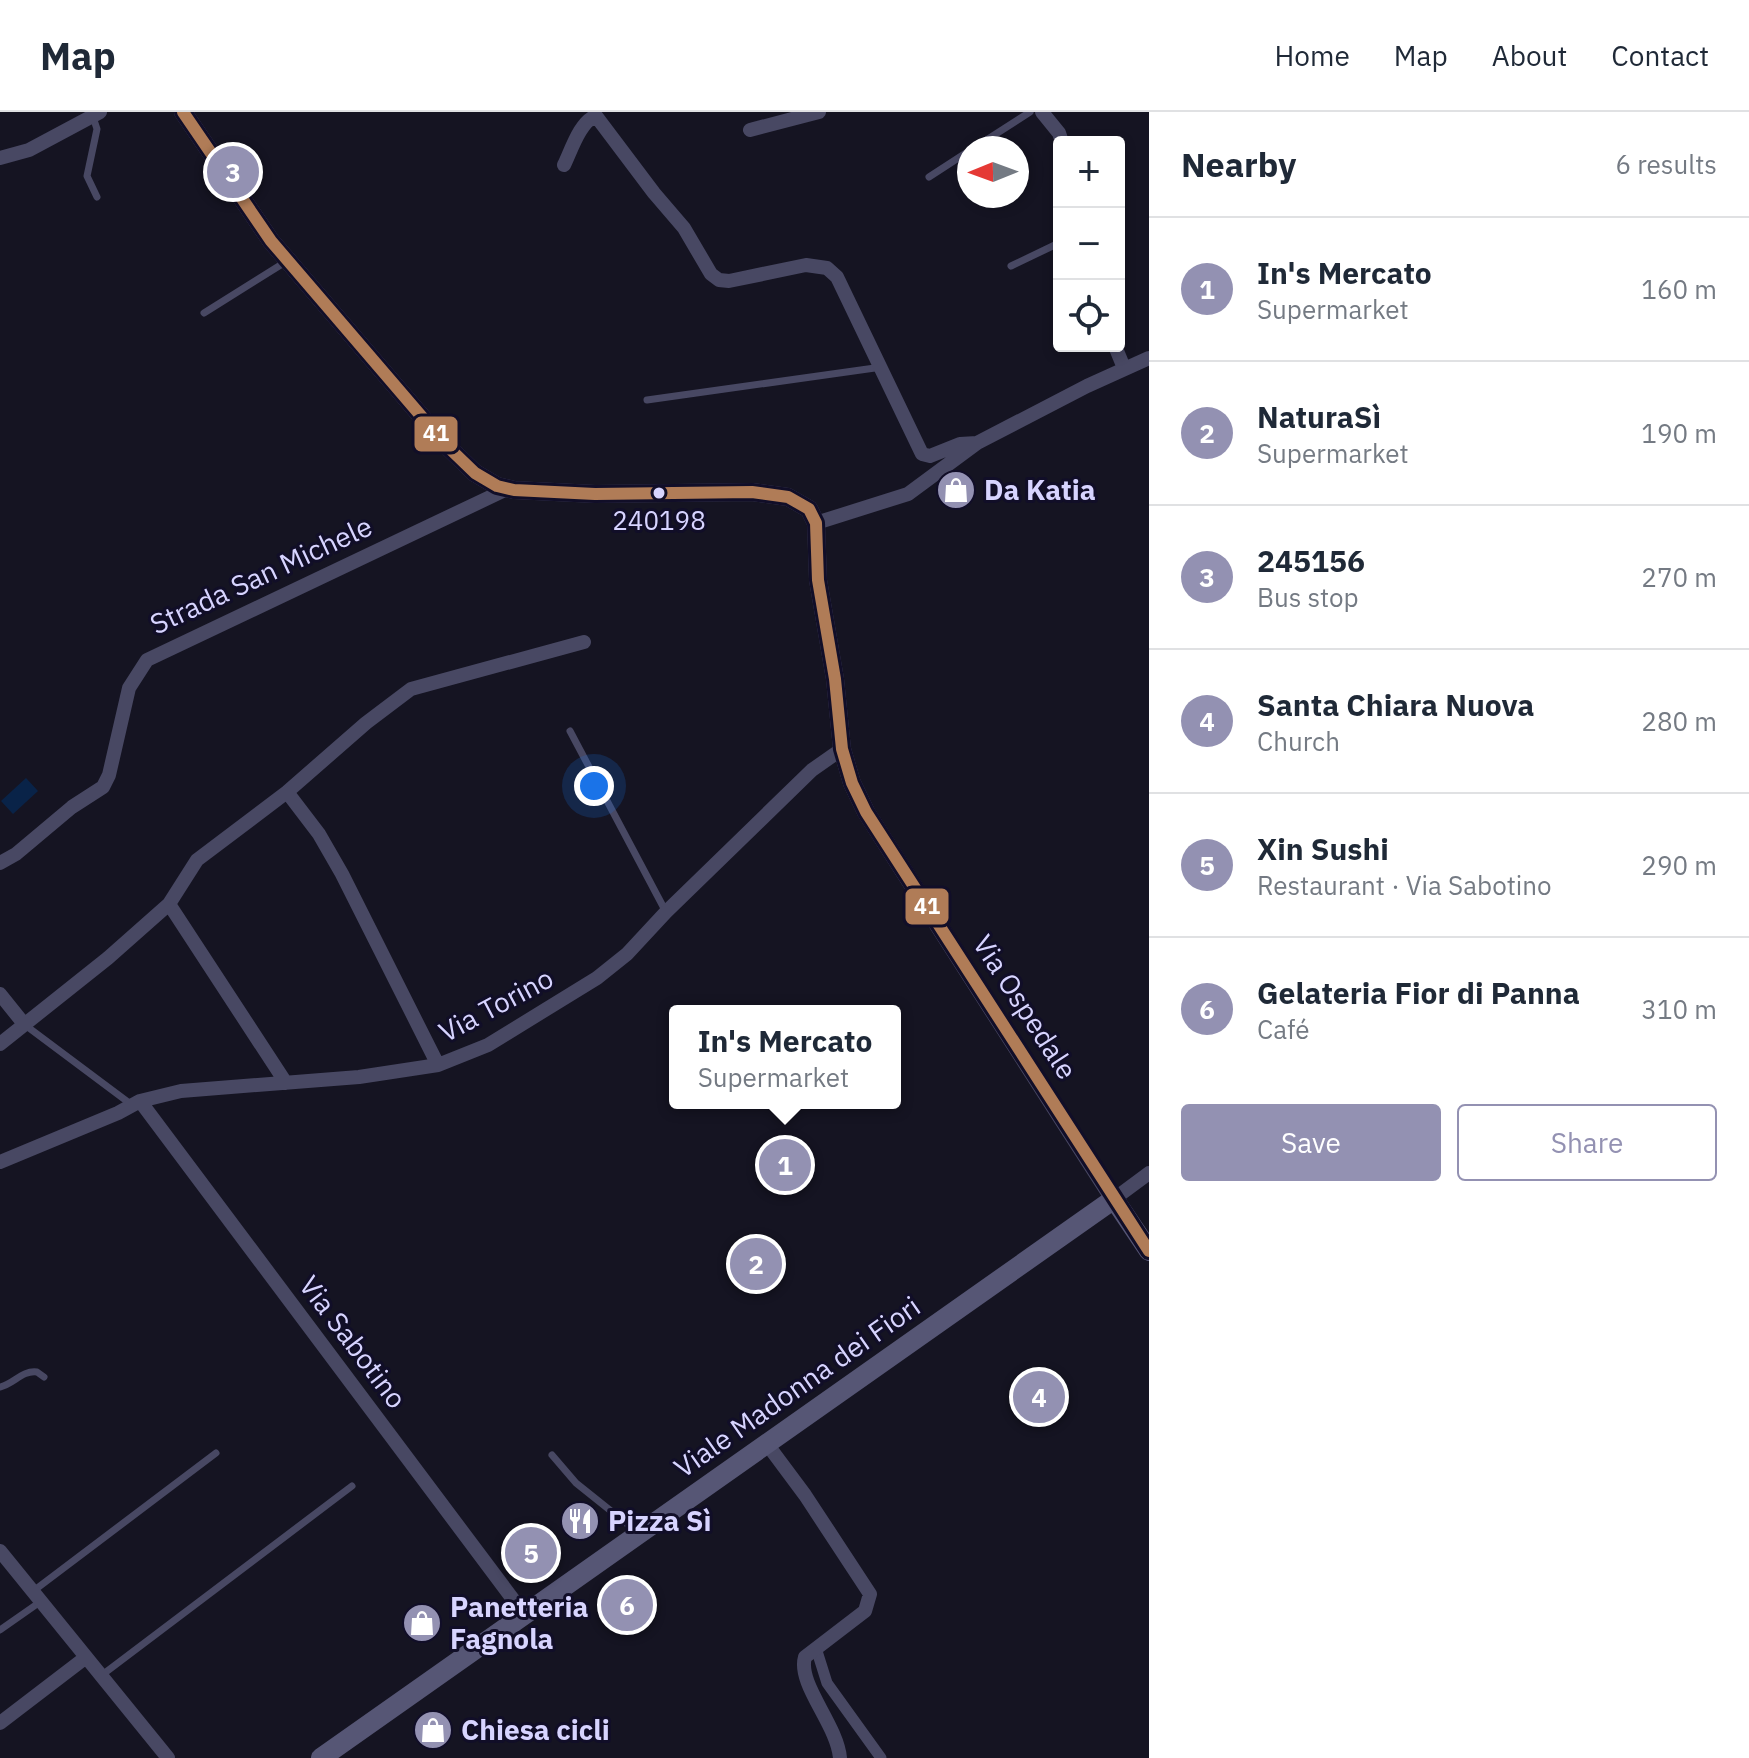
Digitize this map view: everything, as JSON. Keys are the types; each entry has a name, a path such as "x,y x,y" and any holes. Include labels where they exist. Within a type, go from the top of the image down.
{"main road":[{"path":"1114,1199 1149,1251"},
{"name":"Viale Madonna dei Fiori","path":"321,1758 1114,1199"}],"street":[{"name":"Strada San Michele","path":"183,112 287,261 446,445 475,473 507,489 595,494 764,493 788,497 804,505 816,523"},
{"path":"750,130 819,112"},
{"path":"1042,112 1060,136"},
{"path":"0,158 29,150 97,114"},
{"path":"564,165 583,127 589,118 596,116 684,228 711,274 719,280 729,281 806,265 827,268 837,277 922,454 930,456 960,444 977,443"},
{"path":"1117,352 1124,368"},
{"path":"816,523 908,494 977,443 1149,358"},
{"name":"Strada San Michele","path":"0,863 103,787 113,760 129,688 147,660 507,489"},
{"name":"Via Ospedale","path":"816,523 818,580 835,679 842,749 852,783 866,812 1114,1199"},
{"path":"0,1044 108,958 169,904 197,860 287,792 366,723 411,689 584,642"},
{"name":"Via Torino","path":"0,1162 136,1103 181,1091 359,1077 438,1065 488,1045 597,978 627,954 812,770 842,749"},
{"path":"287,792 319,834 342,874 438,1065"},
{"path":"169,904 286,1083"},
{"path":"0,994 24,1024"},
{"name":"Via Sabotino","path":"136,1103 524,1614"},
{"name":"Viale Madonna dei Fiori","path":"1114,1199 1149,1173"},
{"path":"767,1444 805,1495 870,1594 865,1611 805,1657 804,1672 834,1730 840,1758"},
{"path":"0,1551 168,1758"},
{"path":"816,1648 827,1683 881,1758"},
{"path":"0,1723 85,1658"}],"lane":[{"path":"993,136 1030,112"},
{"path":"97,114 87,176 97,197"},
{"path":"929,177 957,159"},
{"path":"1011,266 1053,246"},
{"path":"204,313 287,261"},
{"path":"647,400 882,367"},
{"path":"570,731 666,912"},
{"path":"24,1024 136,1103"},
{"path":"0,1387 26,1372 37,1372 44,1377"},
{"path":"0,1630 36,1597 216,1453"},
{"path":"552,1455 576,1483 639,1534"},
{"path":"100,1676 352,1486"}],"water":[{"path":"26,778 38,791 13,814 1,801"}],"transit line":[{"name":"41","path":"183,112 271,241 446,445 475,473 497,486 514,490 595,494 752,492 788,497 809,509 816,523 818,580 835,679 842,749 852,783 866,812 1149,1251"}],"place":[{"name":"245156","path":"233,172"},
{"name":"Da Katia","path":"956,490"},
{"name":"240198","path":"659,493"},
{"name":"In's Mercato","path":"785,1165"},
{"name":"NaturaSì","path":"756,1264"},
{"name":"Santa Chiara Nuova","path":"1039,1397"},
{"name":"Pizza Sì","path":"580,1521"},
{"name":"Xin Sushi","path":"531,1553"},
{"name":"Gelateria Fior di Panna","path":"627,1605"},
{"name":"Panetteria Fagnola","path":"422,1623"},
{"name":"Chiesa cicli","path":"433,1730"}]}
